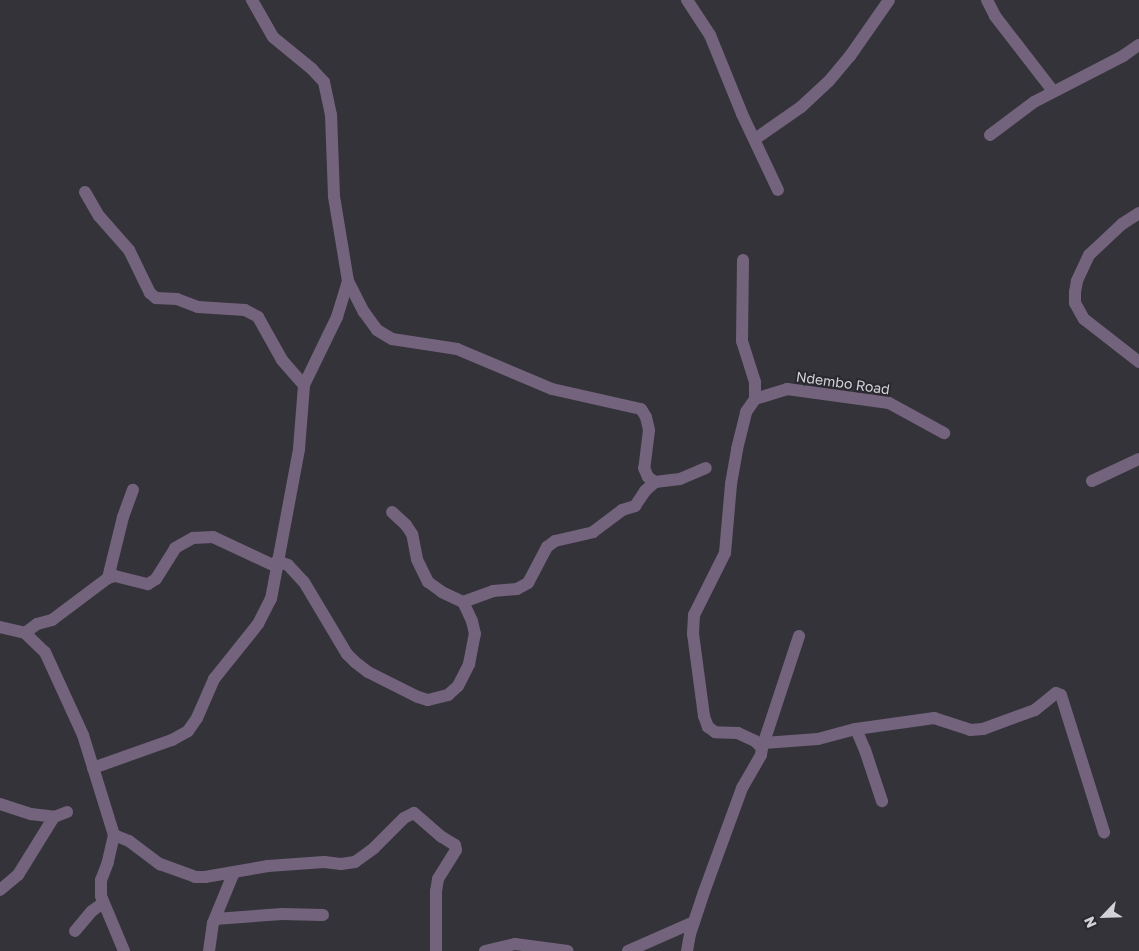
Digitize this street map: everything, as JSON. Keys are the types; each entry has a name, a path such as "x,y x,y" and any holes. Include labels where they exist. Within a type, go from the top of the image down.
{"street":[{"path":"252,0 273,37 312,69 324,82 332,115 334,196 348,281 364,312 377,330 392,339 457,349 552,389 641,409 646,417 649,430 644,468 648,477 655,482"},
{"path":"686,0 710,35 742,114 778,190"},
{"path":"755,139 795,111 829,81 850,56 888,0"},
{"path":"987,0 995,16 1053,91"},
{"path":"990,136 1053,91 1087,75 1139,45"},
{"path":"85,192 99,216 129,250 150,293 156,298 177,299 198,307 245,310 258,317 282,360 304,385"},
{"path":"1139,213 1122,224 1089,255 1074,292 1075,303 1084,318 1139,362"},
{"path":"743,260 742,341 755,382 755,399 746,412 736,449 725,553 694,615 693,634 704,716 708,727 715,732 738,733 763,746 818,739 856,729 934,718 970,730 983,729 1035,710 1056,693 1061,695 1104,832"},
{"path":"93,768 172,740 188,731 197,718 214,680 258,624 271,599 299,449 304,385 337,317 348,281"},
{"name":"Ndembo Road","path":"755,399 787,390 890,403 944,433"},
{"path":"1092,481 1139,459"},
{"path":"463,602 493,590 517,589 528,584 547,548 556,541 593,532 622,510 635,506 645,490 655,482 680,479 706,468"},
{"path":"108,578 123,517 133,490"},
{"path":"25,633 37,624 52,620 108,578 115,576 148,584 156,580 175,548 192,538 213,537 277,564 288,566 304,582 343,647 355,662 398,688 428,700 448,695 458,686 469,664 475,634 472,621 463,602 442,592 428,582 417,559 412,534 406,524 392,512"},
{"path":"0,626 25,633 45,652 83,734 114,835 108,862 101,880 103,903 124,951"},
{"path":"687,951 694,922 742,788 761,756 799,636"},
{"path":"856,729 882,801"},
{"path":"0,804 31,814 54,817 68,812"},
{"path":"114,835 129,842 160,864 195,877 297,863 341,864 354,862 374,848 404,818 414,813 442,837 455,845 456,850 438,879 436,891 436,951"},
{"path":"0,890 18,875 54,817"},
{"path":"209,951 215,919 234,872"},
{"path":"75,931 92,911 103,903"},
{"path":"215,919 282,914 323,915"},
{"path":"628,951 694,922"},
{"path":"484,951 515,944 568,951"}]}
